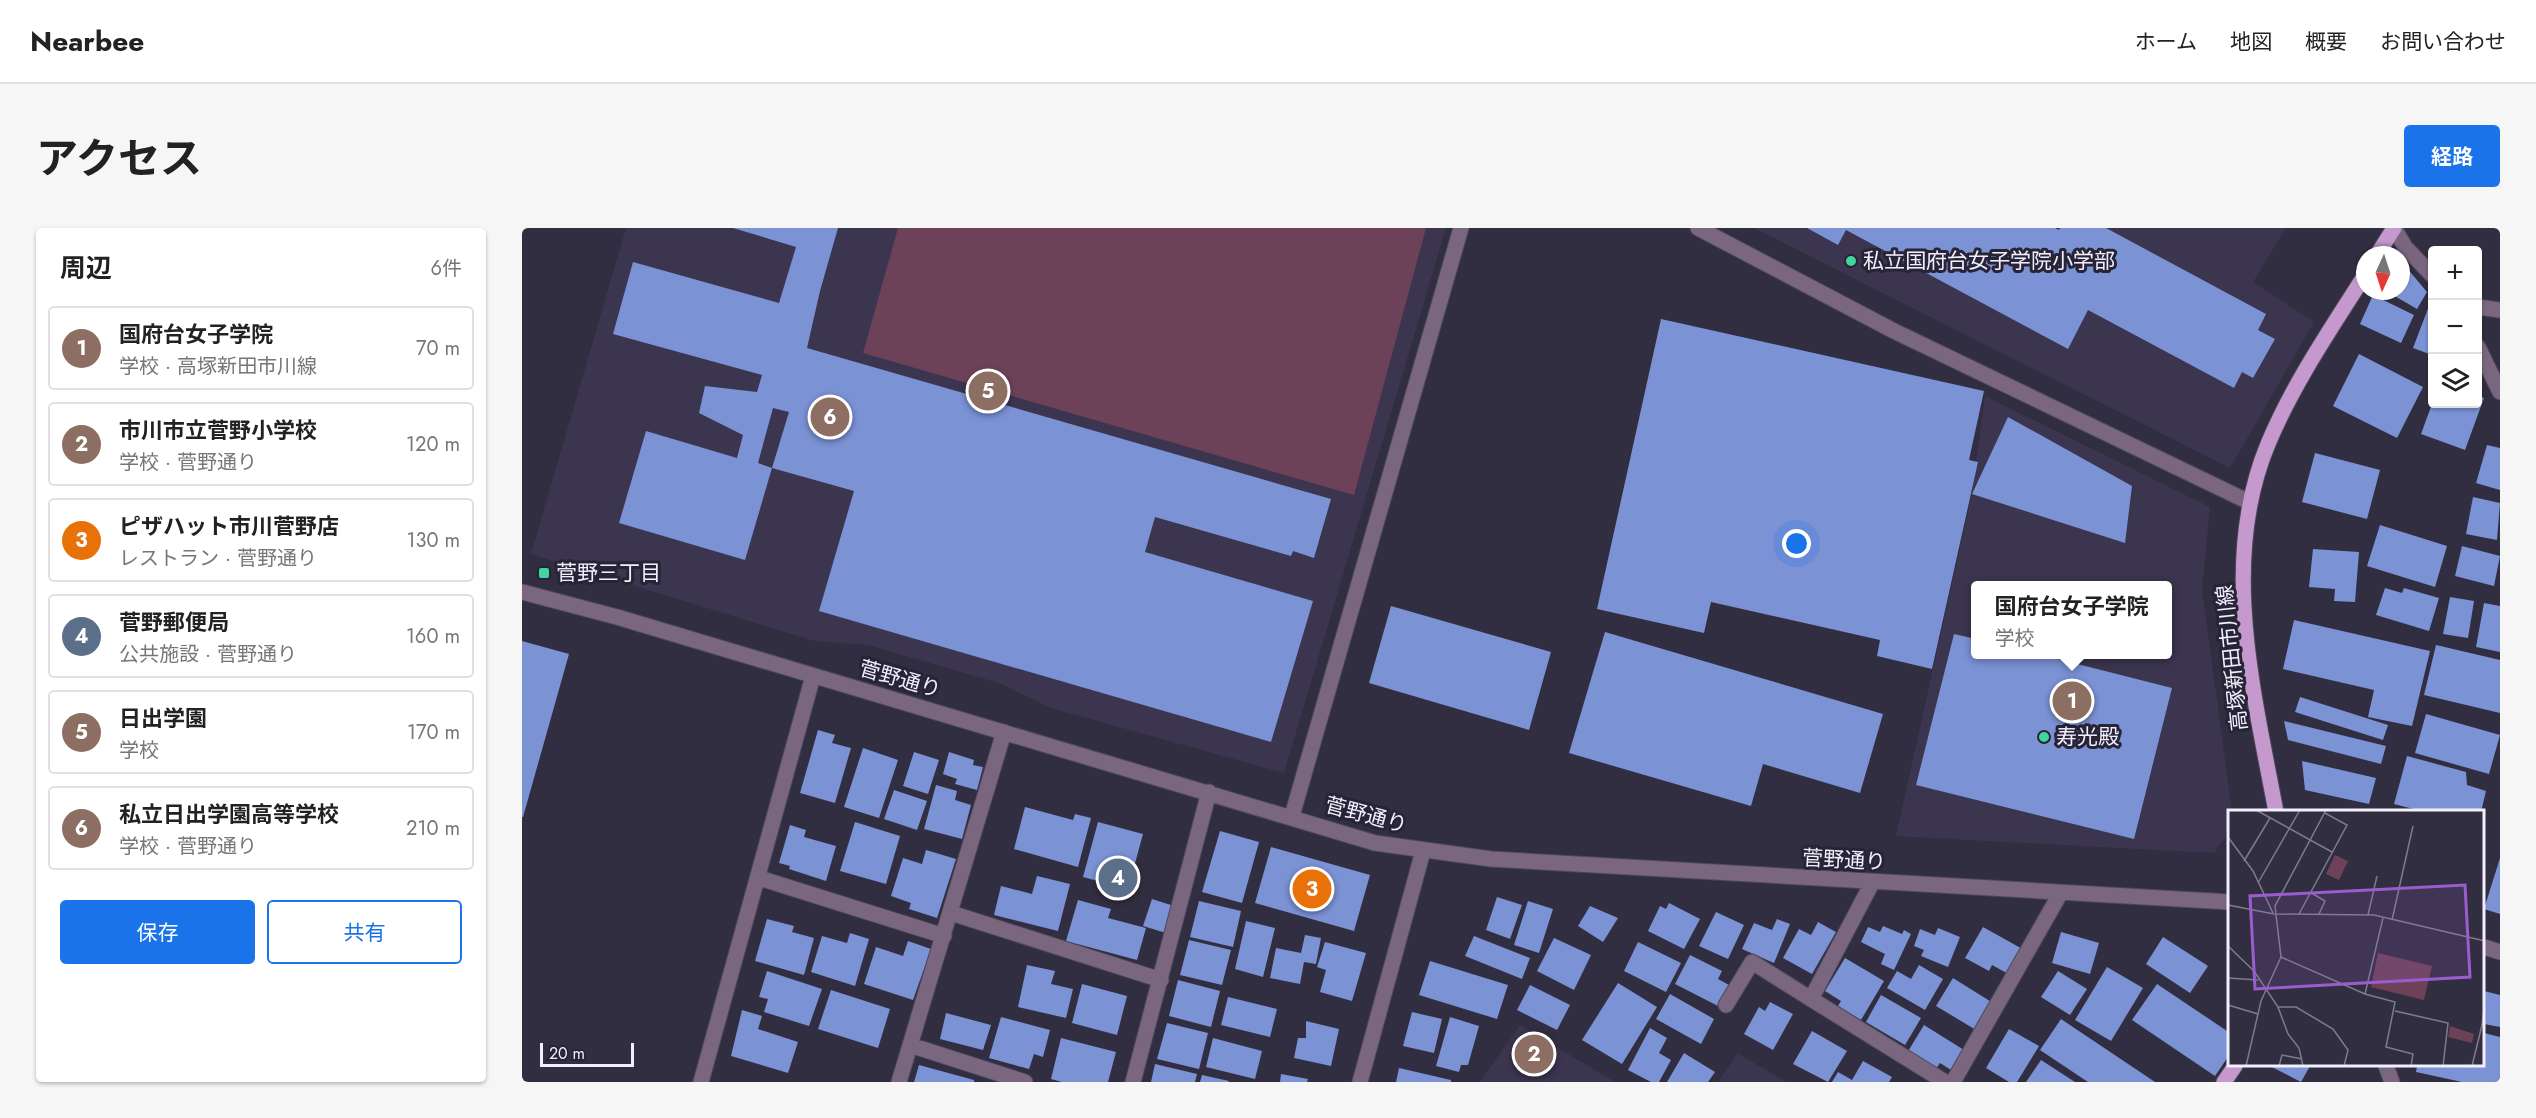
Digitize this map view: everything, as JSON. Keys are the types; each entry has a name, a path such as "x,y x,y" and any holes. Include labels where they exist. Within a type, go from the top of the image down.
{"main road":[{"path":"2383,246 2394,228"},
{"name":"高塚新田市川線","path":"2276,810 2244,617 2243,561 2249,502 2267,446 2298,383 2356,290"},
{"path":"2224,1082 2234,1067"}],"street":[{"path":"1292,816 1461,228"},
{"path":"1698,228 1894,331 2249,502"},
{"path":"2394,228 2405,247 2428,270"},
{"path":"2482,308 2500,310"},
{"path":"2481,354 2500,392"},
{"name":"菅野通り","path":"522,592 617,616 813,676 1292,816 1375,843 1491,860 2228,903"},
{"path":"701,1082 813,676"},
{"path":"899,1082 1004,732"},
{"path":"1133,1082 1209,792"},
{"path":"1360,1082 1423,851"},
{"path":"759,878 944,936"},
{"path":"1811,999 1872,883"},
{"path":"1953,1082 2060,894"},
{"path":"951,914 1161,980"},
{"path":"2485,947 2500,952"},
{"path":"1726,1005 1752,962 1945,1082"},
{"path":"910,1045 1025,1082"},
{"path":"2387,1067 2392,1082"}],"shaded area":[{"path":"626,228 1446,228 1284,773 1051,708 999,683 868,645 815,641 531,554"},
{"path":"898,228 1426,228 1354,495 863,353"},
{"path":"1754,228 2286,228 2253,282 2314,322 2230,468"},
{"path":"1985,396 2210,507 2202,590 2232,810 2228,810 2228,834 2214,853 1896,836 1972,494"},
{"path":"1520,1025 1615,1082 1480,1082"},
{"path":"1738,1053 1786,1082 1718,1082"}],"building":[{"path":"733,228 838,228 807,348 1331,499 1314,558 1293,551 1291,556 1155,517 1145,552 1313,601 1271,742 819,611 854,491 772,468 745,560 619,523 646,431 737,458 743,435 699,413 705,386 757,392 762,375 613,334 633,262 779,303 796,247","holes":["773,408 789,412 772,468 758,463"]},
{"path":"1807,228 2055,228 2059,230 2060,228 2106,228 2266,314 2258,330 2275,339 2253,378 2242,372 2234,388 2088,310 2068,349 1846,230 1838,245"},
{"path":"2410,272 2427,292 2417,309 2402,300 2410,300"},
{"path":"2371,300 2383,300 2414,315 2401,343 2360,324"},
{"path":"2428,309 2428,354 2413,348"},
{"path":"1661,319 1984,391 1969,460 1978,462 1932,669 1877,656 1880,640 1711,602 1704,633 1597,609"},
{"path":"2359,354 2423,387 2397,438 2333,406"},
{"path":"2431,408 2480,408 2465,450 2421,434"},
{"path":"2008,417 2132,486 2125,543 1972,494"},
{"path":"2487,445 2500,448 2500,490 2476,483"},
{"path":"2315,453 2380,470 2367,519 2302,502"},
{"path":"2473,497 2500,503 2497,540 2466,534"},
{"path":"2380,525 2447,546 2435,587 2367,566"},
{"path":"2462,546 2500,556 2494,586 2455,576"},
{"path":"2313,549 2359,552 2355,602 2334,601 2335,589 2309,587"},
{"path":"2385,588 2402,593 2404,588 2439,598 2429,631 2376,615"},
{"path":"2450,597 2474,601 2468,638 2443,634"},
{"path":"2484,603 2500,606 2500,652 2476,647"},
{"path":"1391,606 1551,652 1529,730 1369,683"},
{"path":"2294,620 2430,651 2412,726 2368,717 2374,690 2283,669"},
{"path":"1605,632 1883,714 1860,793 1763,764 1751,806 1569,753"},
{"name":"寿光殿","path":"1954,634 1971,638 1971,659 2058,659 2172,688 2134,839 1916,785"},
{"path":"522,641 569,654 523,817 522,817"},
{"path":"2436,645 2500,660 2500,713 2424,695"},
{"path":"2300,697 2388,725 2383,740 2295,712"},
{"path":"2426,714 2500,735 2489,774 2415,753"},
{"path":"2284,721 2386,746 2381,764 2288,740"},
{"path":"818,730 835,735 832,743 851,748 835,803 800,793"},
{"path":"863,748 898,760 879,818 844,807"},
{"path":"914,752 939,760 928,794 903,786"},
{"path":"949,752 974,760 973,765 983,767 977,790 955,784 957,779 943,774"},
{"path":"2407,756 2466,772 2467,785 2486,791 2481,810 2417,810 2394,804"},
{"path":"2302,761 2376,778 2369,804 2305,790"},
{"path":"936,785 957,791 955,800 971,805 962,839 924,829"},
{"path":"894,790 927,801 917,830 884,819"},
{"path":"1025,807 1073,820 1075,814 1091,818 1078,867 1014,849"},
{"path":"855,822 900,836 886,884 840,871"},
{"path":"1098,822 1143,834 1128,889 1083,877"},
{"path":"790,825 806,830 804,837 836,846 826,881 789,869 790,866 779,863"},
{"path":"1220,831 1259,842 1242,903 1202,892"},
{"path":"1271,847 1370,875 1354,931 1255,903"},
{"path":"926,850 956,859 937,918 909,909 911,903 891,896 903,858 922,864"},
{"path":"2500,858 2500,914 2485,909"},
{"path":"1037,876 1070,884 1058,931 994,915 1001,886 1032,894"},
{"path":"1497,897 1522,905 1510,939 1486,930"},
{"path":"1152,899 1174,906 1166,933 1143,926"},
{"path":"1078,900 1111,909 1108,918 1146,928 1137,960 1066,941"},
{"path":"1199,901 1241,911 1233,947 1190,937"},
{"path":"1528,901 1553,909 1539,953 1514,945"},
{"path":"1669,903 1700,919 1684,949 1648,931 1660,906 1666,909"},
{"path":"1590,906 1618,918 1603,942 1578,926"},
{"path":"1716,912 1744,925 1728,959 1699,946"},
{"path":"767,919 794,926 792,932 814,938 804,975 755,961"},
{"path":"1777,919 1790,924 1774,963 1742,949 1754,923 1772,930"},
{"path":"1246,921 1275,928 1263,977 1235,969"},
{"path":"1818,922 1836,932 1812,974 1783,958 1799,929 1811,935"},
{"path":"1883,926 1902,934 1904,930 1911,934 1894,970 1881,964 1885,954 1861,942 1868,927 1880,932"},
{"path":"1983,927 2026,951 2012,976 1992,965 1989,971 1965,958"},
{"path":"1938,928 1960,937 1948,967 1921,956 1924,950 1914,946 1920,929 1935,935"},
{"path":"2061,932 2099,943 2090,974 2052,963"},
{"path":"850,933 869,939 855,986 811,972 822,936 847,943"},
{"path":"1305,935 1321,938 1316,964 1304,962 1300,984 1270,978 1276,948 1301,953"},
{"path":"1474,936 1530,958 1522,979 1465,956"},
{"path":"2163,937 2208,966 2190,993 2146,964"},
{"path":"1554,938 1591,955 1574,990 1537,971"},
{"path":"1189,940 1231,950 1222,985 1180,975"},
{"path":"908,941 931,949 913,1000 864,984 876,947 903,956"},
{"path":"1325,942 1366,953 1352,1001 1320,992 1326,970 1317,967"},
{"path":"1638,942 1681,963 1666,992 1624,971"},
{"path":"1690,955 1722,971 1718,979 1729,985 1718,1006 1675,984"},
{"path":"1845,958 1884,981 1861,1020 1838,1006 1841,1001 1825,991"},
{"path":"1430,961 1508,985 1497,1019 1419,995"},
{"path":"1027,965 1055,971 1051,984 1073,989 1066,1018 1018,1007"},
{"path":"1919,965 1943,979 1925,1010 1887,988 1897,971 1911,979"},
{"path":"2107,967 2143,988 2111,1041 2075,1020"},
{"path":"767,971 822,989 809,1026 764,1012 768,999 759,997"},
{"path":"2058,971 2087,989 2070,1015 2041,997"},
{"path":"1953,978 1993,1003 1976,1030 1936,1006"},
{"path":"1178,980 1220,991 1211,1027 1169,1016"},
{"path":"1618,983 1657,1007 1622,1064 1582,1040"},
{"path":"1082,984 1127,996 1117,1035 1072,1023"},
{"path":"2157,984 2228,1032 2228,1057 2215,1076 2132,1020"},
{"path":"1530,985 1570,1005 1557,1030 1517,1010"},
{"path":"831,990 890,1009 878,1048 818,1029"},
{"path":"2485,991 2500,995 2500,1027 2485,1024"},
{"path":"1670,994 1714,1019 1701,1044 1656,1019"},
{"path":"1881,995 1921,1018 1905,1045 1866,1022"},
{"path":"1228,997 1277,1009 1270,1037 1221,1025"},
{"path":"1770,1002 1793,1014 1773,1050 1744,1034 1759,1007 1765,1011"},
{"path":"742,1010 762,1016 758,1029 798,1042 788,1073 731,1056"},
{"path":"1412,1012 1442,1019 1434,1053 1403,1046"},
{"path":"946,1013 991,1025 983,1050 940,1039"},
{"path":"1001,1017 1050,1030 1043,1057 1034,1054 1029,1069 989,1058"},
{"path":"1450,1017 1479,1026 1468,1065 1461,1065 1459,1072 1436,1066"},
{"path":"2061,1019 2155,1082 2088,1082 2040,1050"},
{"path":"1306,1021 1339,1029 1331,1066 1294,1058 1298,1038 1306,1038"},
{"path":"1167,1023 1208,1033 1199,1069 1157,1059"},
{"path":"1924,1025 1964,1050 1951,1070 1940,1063 1935,1070 1907,1053"},
{"path":"1650,1028 1667,1038 1659,1053 1671,1060 1659,1082 1651,1082 1628,1070"},
{"path":"2009,1029 2039,1046 2017,1082 2009,1082 1986,1068"},
{"path":"1812,1031 1847,1051 1828,1082 1793,1064"},
{"path":"2485,1033 2500,1037 2500,1082 2462,1082 2416,1072 2417,1067 2485,1067"},
{"path":"1061,1038 1116,1052 1108,1082 1062,1082 1051,1079"},
{"path":"1213,1038 1262,1051 1255,1079 1206,1067"},
{"path":"1684,1053 1715,1072 1708,1082 1667,1082"},
{"path":"2041,1060 2075,1082 2026,1082"},
{"path":"1863,1061 1892,1077 1889,1082 1832,1082 1838,1072 1852,1080"},
{"path":"1155,1064 1197,1074 1195,1082 1151,1082"},
{"path":"919,1065 974,1080 974,1082 914,1082"},
{"path":"2272,1067 2309,1067 2301,1082"},
{"path":"1399,1068 1451,1080 1451,1082 1396,1082"},
{"path":"1281,1074 1308,1079 1307,1082 1280,1082"},
{"path":"1202,1075 1229,1081 1200,1082"}],"place":[{"name":"私立国府台女子学院小学部","path":"1851,261"},
{"name":"日出学園","path":"988,391"},
{"name":"私立日出学園高等学校","path":"830,417"},
{"name":"菅野三丁目","path":"544,573"},
{"name":"国府台女子学院","path":"2072,701"},
{"name":"寿光殿","path":"2044,737"},
{"name":"菅野郵便局","path":"1118,878"},
{"name":"ピザハット市川菅野店","path":"1312,889"},
{"name":"市川市立菅野小学校","path":"1534,1054"}]}
